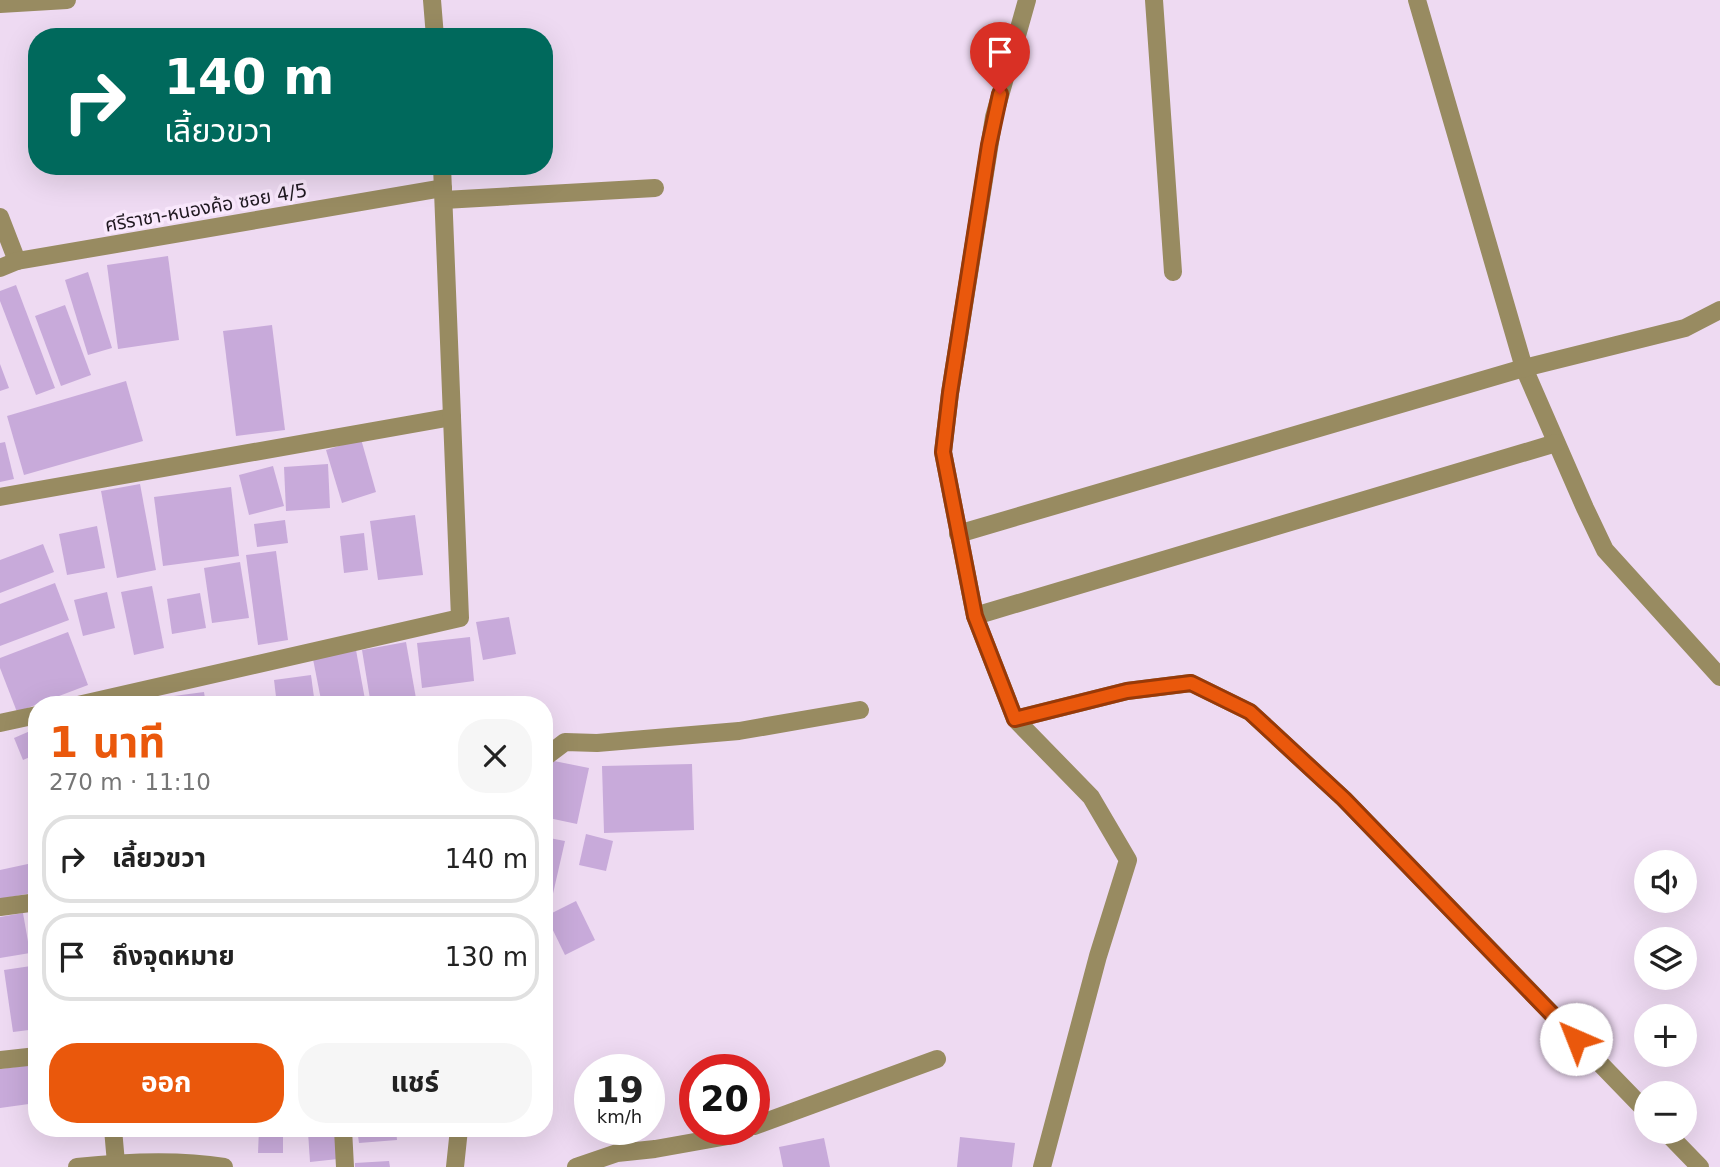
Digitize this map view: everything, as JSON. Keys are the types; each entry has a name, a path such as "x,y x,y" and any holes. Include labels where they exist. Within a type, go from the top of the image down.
{"street":[{"path":"0,4 67,0"},
{"path":"432,0 434,28"},
{"path":"1027,0 994,117 943,452 975,616 1015,719 1091,797 1128,860 1098,957 1042,1167"},
{"path":"1154,0 1173,272"},
{"path":"1417,0 1524,368 1556,443 1605,550 1720,677"},
{"path":"118,696 460,618 442,175"},
{"name":"ศรีราชา-หนองค้อ ซอย 4/5","path":"0,268 17,261 443,194 655,188"},
{"path":"0,217 17,261"},
{"path":"958,534 1524,368 1685,328 1720,310"},
{"path":"0,497 452,417"},
{"path":"975,616 1556,443"},
{"path":"1015,719 1127,691 1191,683 1250,712 1344,799 1634,1099"},
{"path":"553,751 565,742 597,743 739,731 860,710"},
{"path":"0,723 28,717"},
{"path":"0,907 28,903"},
{"path":"0,1060 28,1057"},
{"path":"770,1120 937,1059"},
{"path":"114,1137 116,1163"},
{"path":"343,1137 345,1167"},
{"path":"455,1167 458,1137"},
{"path":"1678,1144 1700,1167"},
{"path":"576,1167 617,1153 679,1145"},
{"path":"76,1167 116,1163 208,1164 223,1167"}],"building":[{"path":"168,256 179,340 118,349 107,265"},
{"path":"88,272 112,348 88,355 65,280"},
{"path":"16,285 55,388 36,395 0,301 0,291"},
{"path":"65,305 91,375 61,386 35,316"},
{"path":"272,325 285,430 236,436 223,331"},
{"path":"0,364 9,388 0,391"},
{"path":"126,381 143,441 24,475 7,416"},
{"path":"361,439 376,492 342,503 326,450"},
{"path":"5,442 14,479 0,482 0,443"},
{"path":"328,464 330,508 286,511 284,467"},
{"path":"273,466 284,506 249,515 239,475"},
{"path":"140,484 156,570 117,578 101,491"},
{"path":"231,487 239,556 163,566 154,497"},
{"path":"415,515 423,575 378,580 370,521"},
{"path":"285,520 288,543 257,547 254,524"},
{"path":"97,526 105,568 67,575 59,534"},
{"path":"364,533 368,570 344,573 340,536"},
{"path":"43,544 54,572 0,593 0,560"},
{"path":"276,551 288,640 258,645 246,555"},
{"path":"240,562 249,618 212,623 204,568"},
{"path":"55,583 69,620 0,646 0,604"},
{"path":"152,586 164,648 134,655 121,592"},
{"path":"107,592 115,628 83,636 74,600"},
{"path":"200,593 206,628 172,634 167,599"},
{"path":"509,617 516,654 483,660 476,622"},
{"path":"68,632 88,685 59,696 28,696 28,708 17,712 0,668 0,658"},
{"path":"470,637 474,681 422,688 417,643"},
{"path":"406,642 416,696 370,696 362,650"},
{"path":"356,650 364,696 320,696 313,659"},
{"path":"311,675 314,696 276,696 274,680"},
{"path":"204,692 205,696 174,696"},
{"path":"28,732 28,758 23,760 14,738"},
{"path":"553,761 589,768 577,824 553,819"},
{"path":"692,764 694,830 604,833 602,766"},
{"path":"586,834 613,841 606,871 579,865"},
{"path":"553,839 565,841 553,894"},
{"path":"28,864 28,894 0,899 0,870"},
{"path":"576,901 595,940 565,955 553,930 553,912"},
{"path":"23,913 28,953 0,958 0,917"},
{"path":"28,966 28,1030 13,1032 4,970"},
{"path":"28,1065 28,1104 0,1108 0,1069"},
{"path":"259,1137 283,1137 283,1153 258,1153"},
{"path":"308,1137 336,1137 338,1159 310,1162"},
{"path":"358,1137 397,1137 397,1140 359,1143"},
{"path":"960,1137 1015,1143 1012,1167 957,1167"},
{"path":"824,1138 830,1167 783,1167 779,1147"},
{"path":"389,1161 390,1167 355,1167 355,1163"}],"route":[{"path":"1000,94 989,145 943,452 975,616 1015,719 1127,691 1191,683 1250,712 1344,799 1576,1039"}]}
